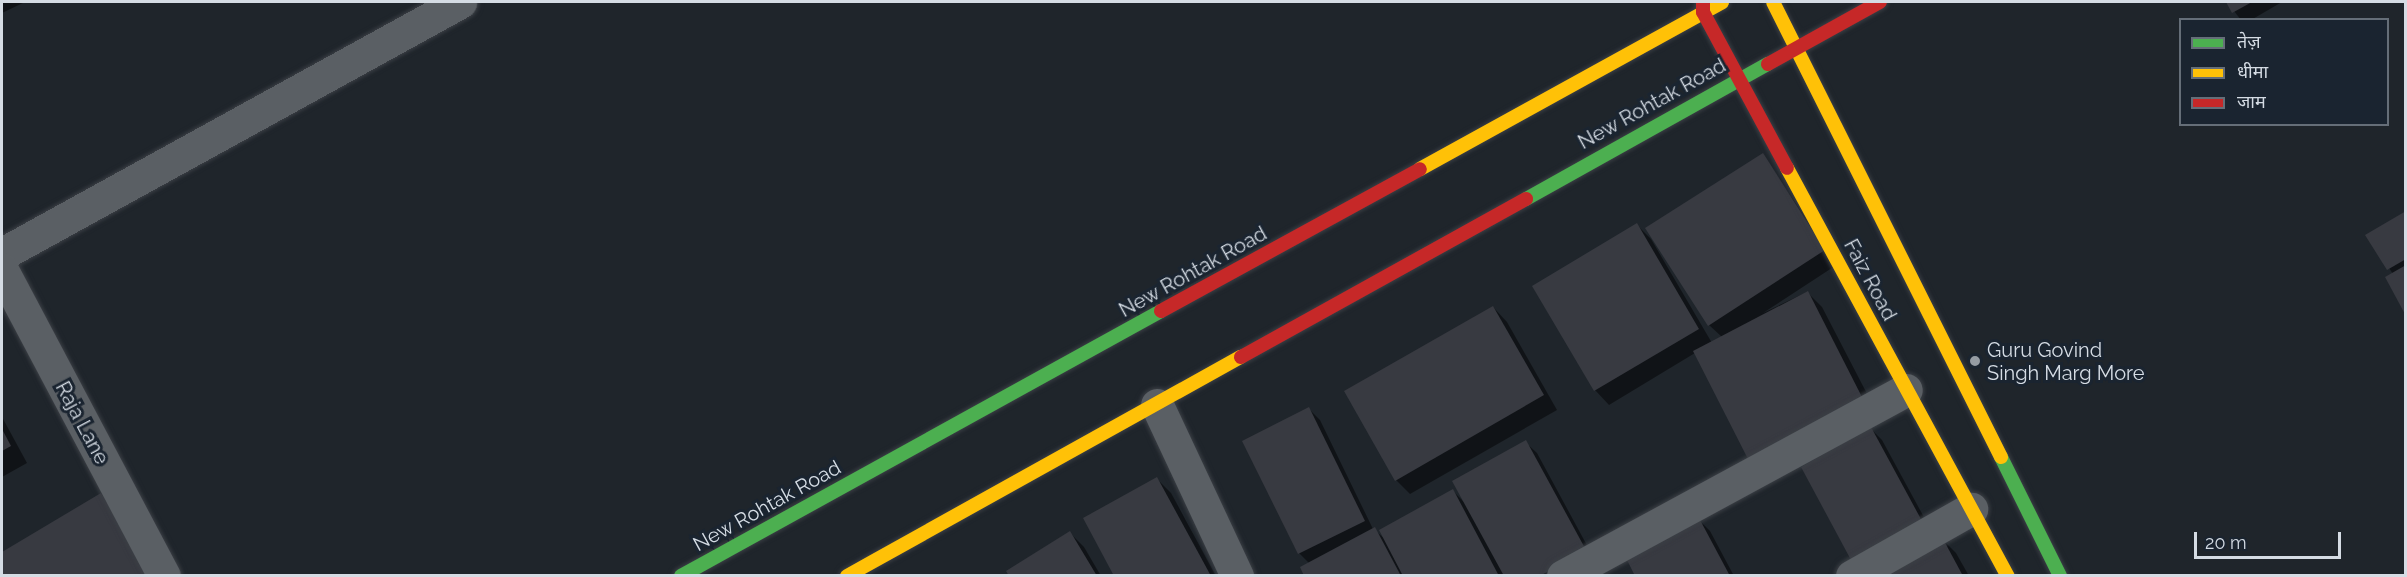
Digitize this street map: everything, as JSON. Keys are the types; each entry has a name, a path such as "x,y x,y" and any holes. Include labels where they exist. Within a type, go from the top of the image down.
{"main road":[{"name":"New Rohtak Road","path":"681,576 1703,7 1722,2"},
{"path":"1773,2 2060,576"},
{"name":"New Rohtak Road","path":"847,576 1157,405 1740,77 1880,2"},
{"name":"Faiz Road","path":"1703,7 1905,390 2007,576"}],"street":[{"path":"2,254 460,2"},
{"name":"Raja Lane","path":"2,270 164,576"},
{"path":"1563,576 1905,390"},
{"path":"1157,405 1237,576"},
{"path":"1852,576 1971,509"}],"building":[{"path":"2226,2 2252,2 2232,13"},
{"path":"1763,153 1825,250 1708,326 1645,228"},
{"path":"2406,211 2406,259 2387,270 2365,235"},
{"path":"1637,223 1699,329 1594,391 1532,286"},
{"path":"2406,265 2406,316 2385,277"},
{"path":"1808,291 1863,399 1748,459 1693,351"},
{"path":"1493,306 1544,395 1395,481 1344,391"},
{"path":"1309,407 1365,521 1298,554 1242,441"},
{"path":"1871,427 1922,521 1851,560 1801,467"},
{"path":"2,429 11,446 2,451"},
{"path":"1526,440 1586,550 1540,576 1504,576 1452,481"},
{"path":"1157,477 1211,576 1114,576 1083,518"},
{"path":"1453,489 1499,576 1403,576 1379,530"},
{"path":"101,493 150,576 2,576 2,552"},
{"path":"1699,518 1730,576 1635,576 1626,558"},
{"path":"1375,527 1401,576 1304,576 1300,567"},
{"path":"1070,531 1097,576 1009,576 1006,571"},
{"path":"1942,537 1963,576 1871,576"}],"traffic: fast":[{"path":"1526,199 1768,64"},
{"path":"681,576 1161,311"},
{"path":"2001,457 2060,576"}],"traffic: slow":[{"path":"1420,169 1722,2"},
{"path":"1773,2 2001,457"},
{"path":"1787,168 2008,576"},
{"path":"847,576 1241,357"}],"traffic: jam":[{"path":"1703,2 1703,12 1787,168"},
{"path":"1768,64 1880,2"},
{"path":"1161,311 1420,169"},
{"path":"1241,357 1526,199"}],"place":[{"name":"Guru Govind Singh Marg More","path":"1975,361"}]}
